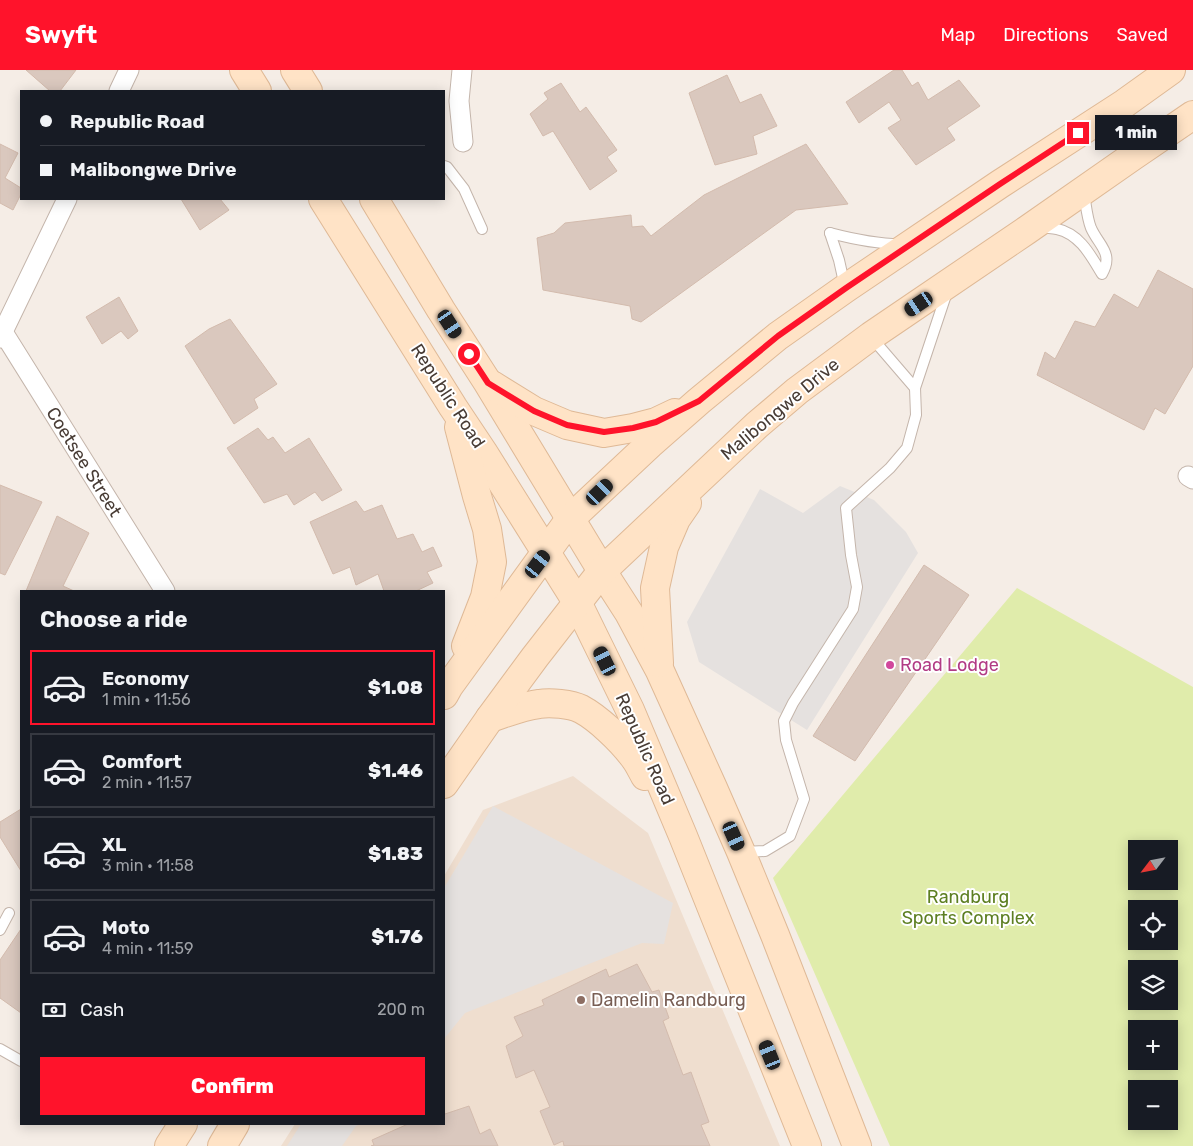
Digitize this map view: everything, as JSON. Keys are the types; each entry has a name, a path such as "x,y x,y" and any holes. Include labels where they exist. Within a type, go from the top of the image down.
{"main road":[{"path":"244,70 256,90"},
{"path":"295,70 307,90"},
{"path":"446,691 570,519 699,401 778,336 846,288 1000,184 1125,103 1171,70"},
{"name":"Malibongwe Drive","path":"445,783 490,718 602,571 637,540 711,468 797,391 871,336 1193,115"},
{"name":"Republic Road","path":"324,200 577,602 630,710 683,836 807,1146"},
{"path":"386,212 441,310 629,613 660,672 741,852 857,1146"},
{"path":"488,383 542,415 567,425 604,432 633,428 656,422 699,401"},
{"path":"446,691 485,597 492,562 487,529 453,407"},
{"path":"660,672 655,588 664,547 676,519 711,468"},
{"path":"490,718 522,707 540,704 560,704 579,708 596,719 633,756 683,836"},
{"path":"169,1146 182,1125"},
{"path":"222,1146 234,1125"}],"street":[{"path":"119,90 129,70"},
{"path":"462,70 458,101 463,142"},
{"path":"2,335 67,200"},
{"name":"Coetsee Street","path":"2,335 164,590"}],"lane":[{"path":"445,166 464,188 482,229"},
{"path":"1033,226 1067,232 1086,249 1102,274 1107,262 1106,256 1091,228 1084,191"},
{"path":"846,288 830,233 866,242 911,244"},
{"path":"741,852 766,851 790,836 804,799 786,740 784,721 793,702 853,609 857,587 851,555 846,508 890,468 907,448 916,415 915,388 951,282"},
{"path":"871,336 915,388"},
{"path":"0,930 9,912"},
{"path":"0,1049 20,1060"}],"shaded area":[{"path":"840,486 874,500 906,532 918,553 807,730 699,662 687,622 760,489 803,513"},
{"name":"Damelin Randburg","path":"573,776 648,833 780,1146 281,1146 294,1125 445,1125 445,874 483,810"},
{"path":"493,806 673,903 664,944 642,943 465,1013 445,1038 445,886"},
{"path":"300,1125 358,1125 342,1146 287,1146"}],"green space":[{"name":"Randburg Sports Complex","path":"1017,588 1193,687 1193,1146 890,1146 773,878"}],"building":[{"path":"26,70 76,70 61,90 49,90"},
{"path":"894,70 902,70 912,86 918,82 928,100 959,80 980,106 947,128 955,140 916,165 888,128 901,120 889,102 859,123 846,102"},
{"path":"727,75 740,103 761,94 777,126 753,136 757,154 715,165 689,93"},
{"path":"561,83 580,112 586,107 617,150 607,157 617,171 590,190 553,131 543,136 530,114 548,99 544,93"},
{"path":"0,144 18,153 5,178 20,187 20,196 13,210 0,203"},
{"path":"806,144 848,204 796,210 641,322 632,319 630,306 543,290 537,238 554,233 565,223 631,215 632,227 643,226 651,236 704,195"},
{"path":"182,200 221,200 229,210 200,230"},
{"path":"1158,270 1193,289 1193,366 1165,414 1155,408 1144,430 1037,375 1045,352 1055,359 1075,321 1095,327 1114,294 1138,308"},
{"path":"119,297 138,331 128,339 121,331 102,344 86,317"},
{"path":"230,319 277,384 254,399 258,408 234,424 185,346 209,329"},
{"path":"258,428 268,440 273,437 285,453 309,438 342,490 322,501 315,492 294,505 287,494 264,503 227,448"},
{"path":"0,485 42,502 5,575 0,573"},
{"path":"356,501 364,512 382,505 397,539 413,534 422,552 433,547 442,566 427,572 433,583 418,590 384,590 378,574 356,585 350,567 333,574 310,522"},
{"path":"57,516 89,533 63,586 72,590 26,590"},
{"name":"Road Lodge","path":"924,565 969,595 855,761 813,736"},
{"path":"20,810 20,869 0,837 0,822"},
{"path":"20,930 20,1012 0,998 0,960"},
{"path":"637,964 652,992 659,990 669,1018 663,1021 683,1075 691,1072 709,1122 701,1125 710,1146 564,1146 563,1141 554,1145 540,1111 550,1107 534,1070 516,1078 506,1046 523,1036 514,1017 544,1005 542,1000 606,969 609,977"},
{"path":"469,1106 480,1134 490,1129 498,1146 371,1146 374,1145 372,1140 406,1125 445,1125 445,1114"}],"place":[{"name":"Road Lodge","path":"890,665"},
{"name":"Damelin Randburg","path":"581,1000"}],"route":[{"path":"469,354 488,383 534,411 567,425 604,432 633,428 656,422 699,401 778,336 846,288 1078,133"}]}
